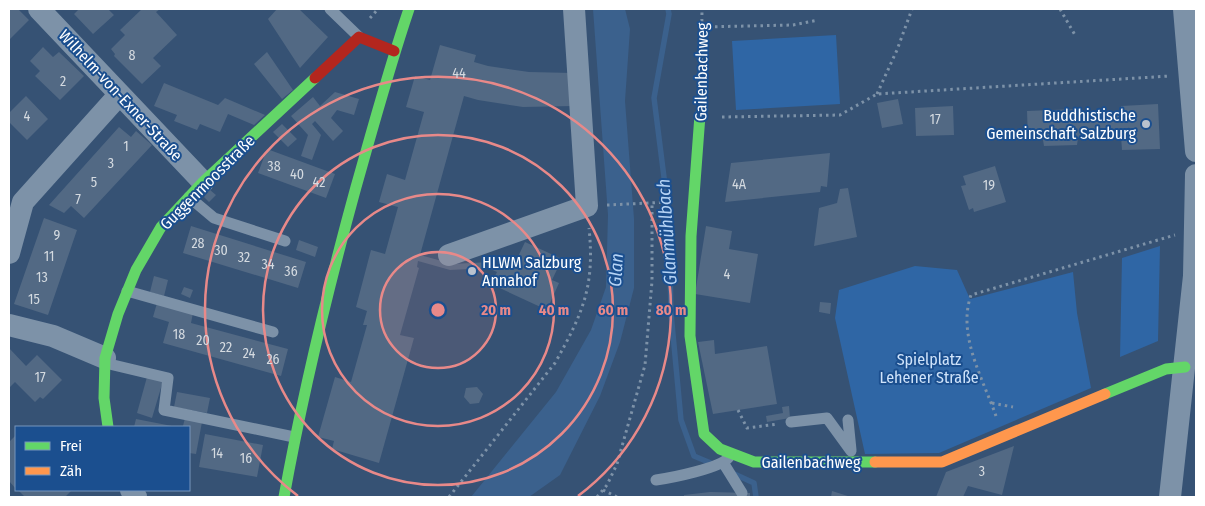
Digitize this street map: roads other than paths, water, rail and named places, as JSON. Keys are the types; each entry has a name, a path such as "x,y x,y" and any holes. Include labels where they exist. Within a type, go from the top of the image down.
{"street":[{"name":"Wilhelm-von-Exner-Straße","path":"39,9 119,95 196,189"},
{"path":"284,497 294,436 330,278 394,51 408,9"},
{"path":"449,255 593,206 579,85 574,9"},
{"path":"1184,9 1196,151"},
{"path":"359,37 394,51"},
{"name":"Guggenmoosstraße","path":"108,426 104,398 105,360 127,291 136,270 161,227 196,189 359,37"},
{"path":"9,253 24,202 119,95"},
{"name":"Gailenbachweg","path":"700,115 691,236 690,336 704,434 722,462 852,456 942,462 1166,369 1185,367"},
{"path":"1170,497 1194,276 1196,175"},
{"path":"9,325 53,336 105,360"}],"lane":[{"path":"330,9 359,37"},
{"path":"196,189 214,218 285,241"},
{"path":"127,291 273,332"},
{"path":"105,360 168,378 164,410 294,436"},
{"path":"791,422 827,418 852,456"},
{"path":"848,420 852,456"},
{"path":"656,480 674,477 722,462 742,493"}],"water":[{"name":"Glan","path":"593,9 625,9 630,29 625,101 634,219 634,288 620,342 600,396 560,475 529,497 471,497 556,392 591,330 606,287 608,215"}],"waterway":[{"name":"Glanmühlbach","path":"668,9 669,14 654,98 669,217 671,313 681,420 694,456 713,464"},
{"path":"730,472 754,483 756,497"}],"place":[{"name":"Buddhistische Gemeinschaft Salzburg","path":"1146,124"},
{"name":"HLWM Salzburg Annahof","path":"472,271"}],"park label":[{"name":"Spielplatz Lehener Straße","path":"929,368"}]}
